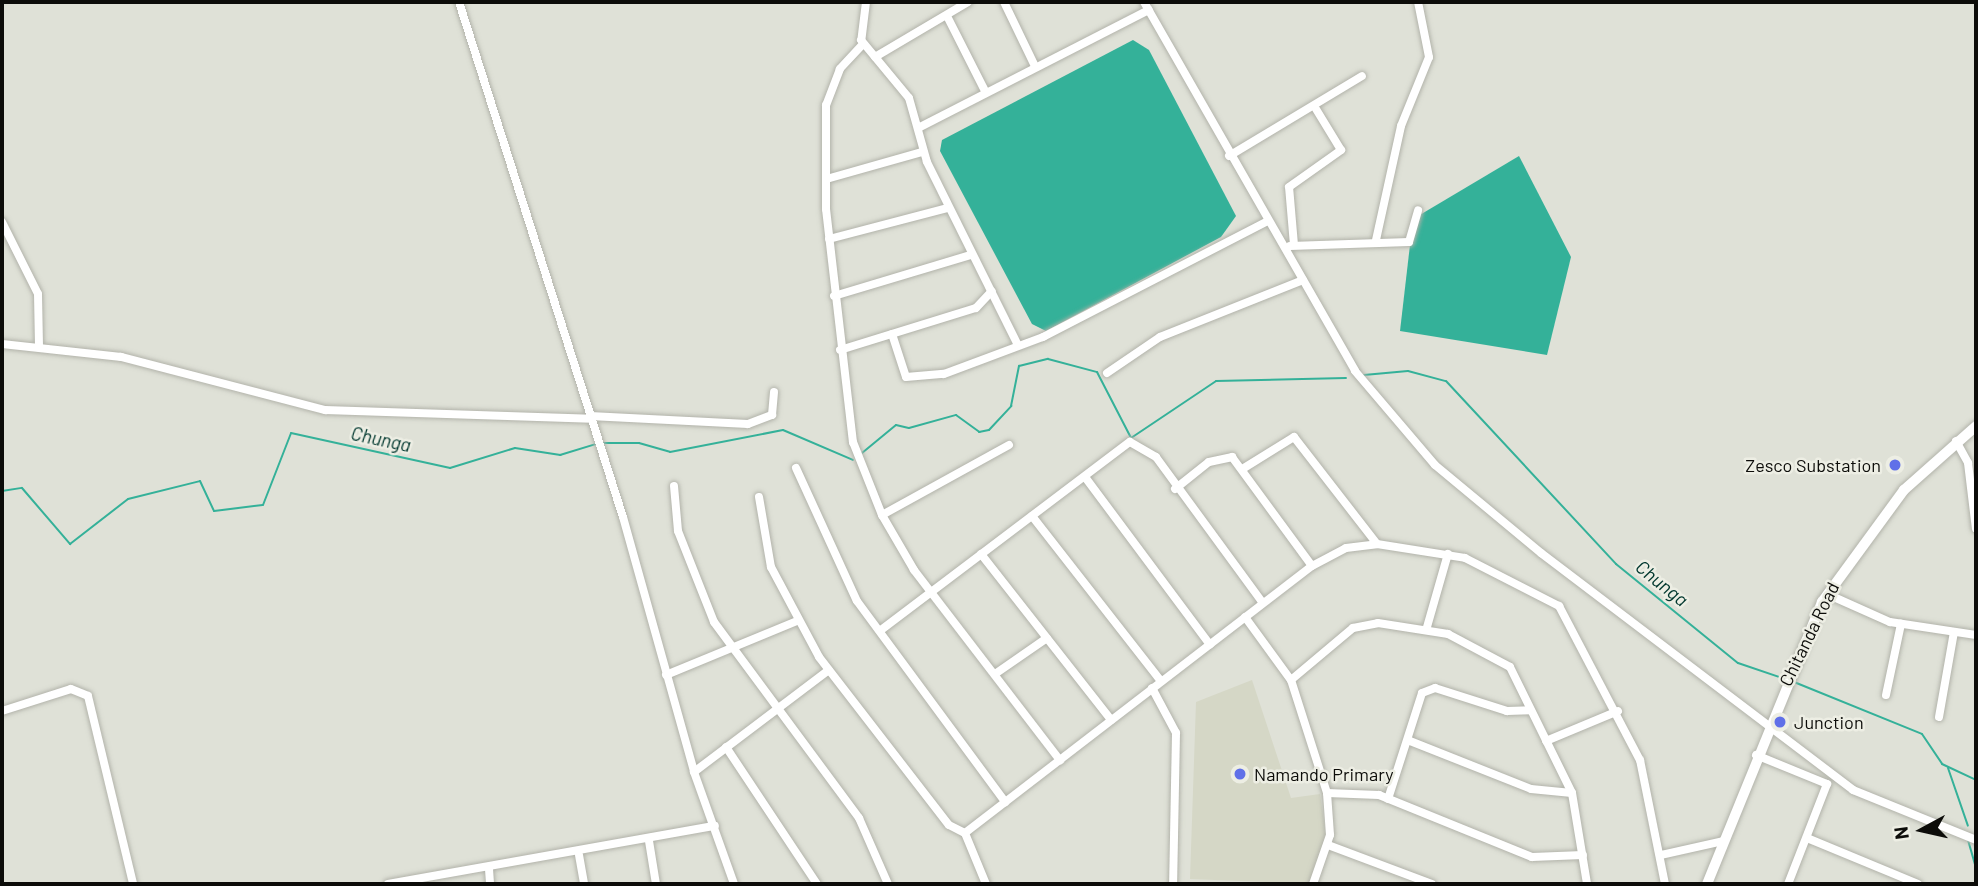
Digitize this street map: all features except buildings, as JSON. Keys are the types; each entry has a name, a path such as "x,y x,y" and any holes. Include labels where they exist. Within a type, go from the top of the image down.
{"street":[{"path":"459,2 603,454 694,772 734,884"},
{"path":"866,2 863,44 838,73 826,105 830,178 829,239 840,350 853,442 882,514 932,591 1060,760"},
{"path":"875,57 948,18 968,2"},
{"path":"1004,2 1035,65"},
{"path":"1376,240 1401,126 1429,57 1418,2"},
{"path":"920,127 1147,6 1229,156 1354,371 1434,465 1853,790 1976,840"},
{"path":"948,18 985,91"},
{"path":"863,44 901,85 920,127 922,152 1018,345"},
{"path":"1229,156 1317,109 1362,76"},
{"path":"1294,245 1289,187 1341,150 1317,109"},
{"path":"830,178 922,152"},
{"path":"829,239 948,208"},
{"path":"1284,247 1376,240 1409,242 1418,210"},
{"path":"892,334 902,373 912,379 944,374 1018,345 1268,221"},
{"path":"2,222 38,294 39,347"},
{"path":"834,296 971,255"},
{"path":"1107,373 1160,337 1303,280"},
{"path":"840,350 976,308 992,291"},
{"path":"2,344 121,357 325,410 748,424 772,415 774,392"},
{"name":"Chitanda Road","path":"1707,884 1782,689 1827,594 1904,490 1976,426"},
{"path":"1244,468 1294,437 1377,544"},
{"path":"1956,441 1968,463 1976,529"},
{"path":"881,629 1129,442 1138,443 1262,603"},
{"path":"882,514 1009,445"},
{"path":"1175,489 1220,457 1244,468 1312,566"},
{"path":"796,468 848,587 1005,802"},
{"path":"1085,477 1210,645"},
{"path":"674,486 688,559 729,644 875,843 888,884"},
{"path":"759,497 768,558 797,621 829,670 949,825 965,833 986,884"},
{"path":"1032,516 1161,681"},
{"path":"965,833 1312,566 1346,548 1377,544 1448,554 1503,573 1559,607 1618,711 1640,760 1665,884"},
{"path":"981,554 1111,720"},
{"path":"1427,627 1448,554"},
{"path":"1827,594 1851,610 1901,624 1976,635"},
{"path":"1245,617 1291,680 1327,793 1328,845 1313,884"},
{"path":"666,675 729,644 797,621"},
{"path":"1886,695 1901,624"},
{"path":"1291,680 1362,625 1427,627 1510,667 1573,793 1587,884"},
{"path":"1939,717 1954,632"},
{"path":"995,674 1047,638"},
{"path":"694,772 829,670"},
{"path":"1152,688 1176,733 1173,883 1162,884"},
{"path":"1388,799 1410,740 1420,696 1435,688 1507,711 1531,710"},
{"path":"2,711 71,689 88,696 134,884"},
{"path":"1546,741 1618,711"},
{"path":"1410,740 1531,789 1573,793"},
{"path":"726,747 817,884"},
{"path":"1756,755 1827,784 1788,884"},
{"path":"1327,793 1360,790 1532,857 1583,855"},
{"path":"388,884 436,881 489,869 579,855 715,826"},
{"path":"1807,838 1918,884"},
{"path":"649,841 656,884"},
{"path":"1661,855 1723,841"},
{"path":"1328,845 1432,884"},
{"path":"579,855 584,884"},
{"path":"489,869 490,884"}],"shaded area":[{"path":"1133,40 1149,50 1236,216 1221,237 1046,331 1032,324 940,151 942,140"},
{"path":"1519,156 1571,257 1547,355 1400,331 1413,219"},
{"name":"Namando Primary","path":"1252,680 1291,798 1320,794 1326,836 1312,884 1190,879 1196,702"}],"waterway":[{"name":"Chunga","path":"862,453 896,425 909,428 956,415 979,432 989,430 1011,406 1019,366 1048,359 1097,372 1131,438 1216,381 1346,378"},
{"name":"Chunga","path":"1364,375 1408,371 1446,381 1616,564 1738,663 1785,679"},
{"name":"Chunga","path":"601,443 639,443 670,452 783,430 853,460"},
{"name":"Chunga","path":"2,491 22,488 70,544 128,499 200,481 214,511 263,505 291,433 450,468 515,448 560,455 596,444"},
{"name":"Chunga","path":"1794,682 1922,734 1942,764 1976,780"},
{"path":"1948,768 1968,826"},
{"path":"1968,840 1976,868"}],"place":[{"name":"Zesco Substation","path":"1895,465"},
{"name":"Junction","path":"1780,722"},
{"name":"Namando Primary","path":"1240,774"}]}
